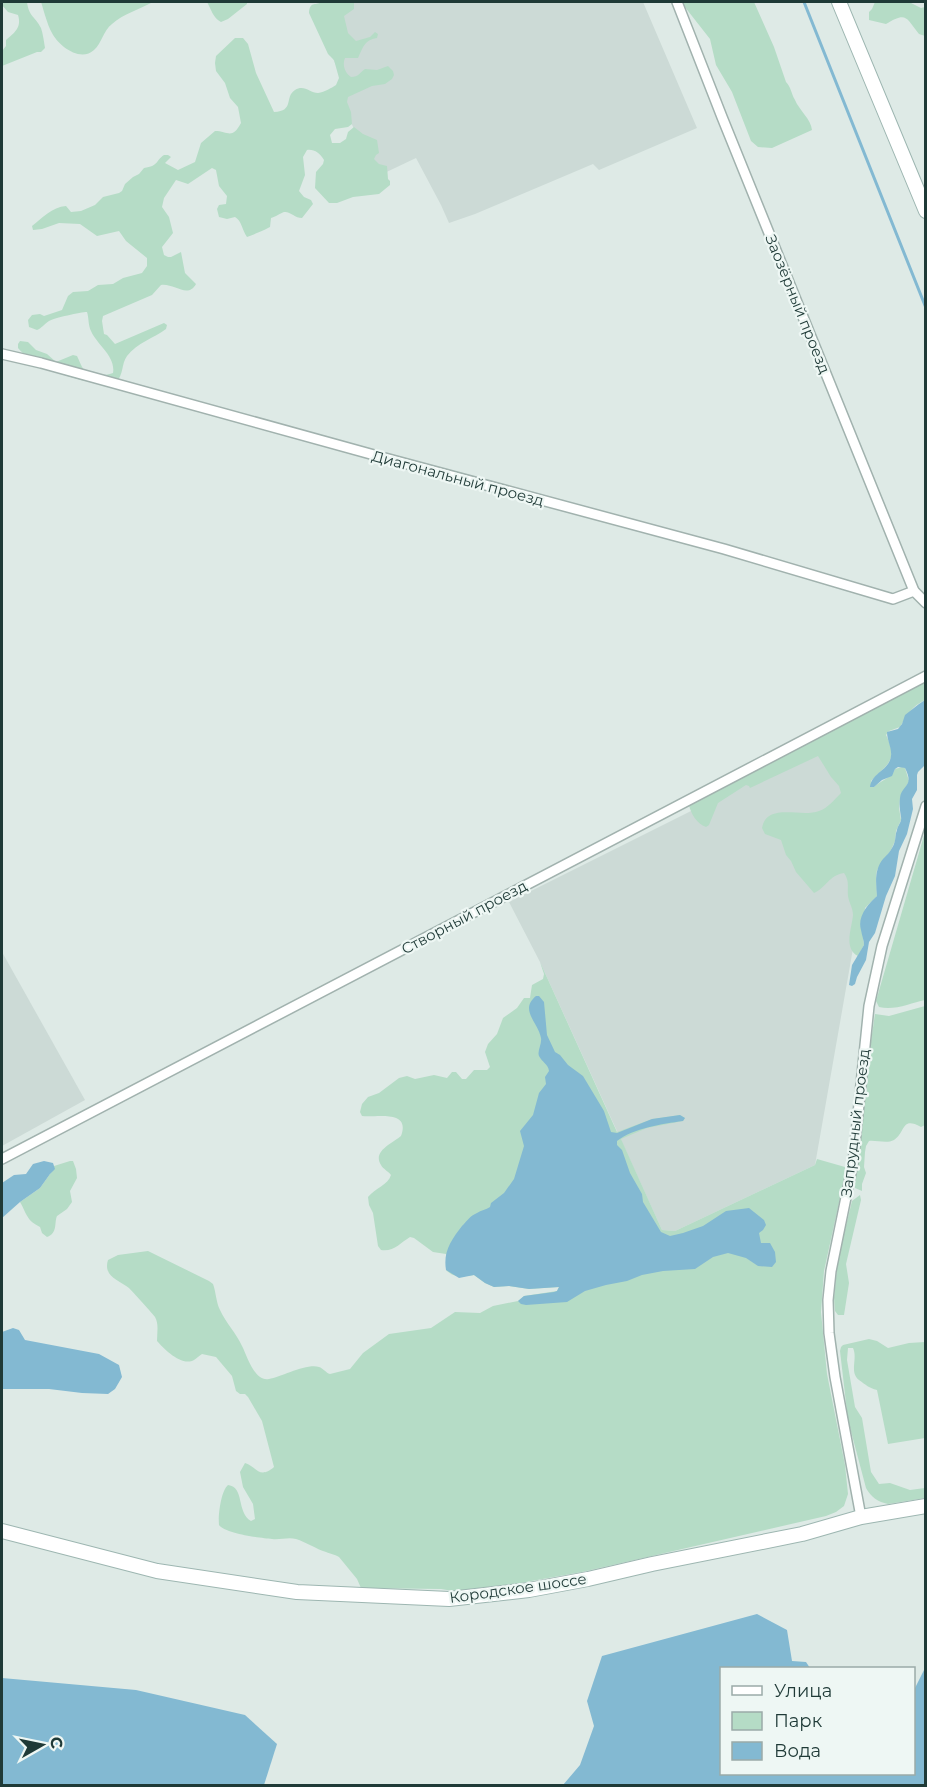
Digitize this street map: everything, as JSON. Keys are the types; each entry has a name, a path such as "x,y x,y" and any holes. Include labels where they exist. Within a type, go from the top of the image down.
{"main road":[{"path":"839,2 926,211"},
{"name":"Кородское шоссе","path":"2,1531 180,1575 297,1592 449,1599 529,1590 588,1579 802,1534 861,1517 926,1506"}],"street":[{"name":"Заозёрный проезд","path":"677,2 914,591 926,603"},
{"name":"Диагональный проезд","path":"2,354 724,549 893,599 914,591"},
{"name":"Створный проезд","path":"2,1159 926,676"},
{"name":"Запрудный проезд","path":"861,1517 835,1377 829,1333 828,1300 831,1271 853,1163 869,1006 882,946 926,806"}],"shaded area":[{"path":"329,2 643,2 697,128 599,170 593,164 449,223 416,158 376,177 338,94 343,80 328,48"},
{"path":"827,743 878,852 861,903 815,1165 675,1231 662,1230 540,962 509,902"},
{"path":"2,952 85,1100 2,1146"}],"green space":[{"path":"2,2 27,2 31,14 41,28 45,48 41,52 2,66 2,51 6,46 6,40 16,30 19,20 18,15 8,12"},
{"path":"41,2 153,2 116,20 94,50 82,55 70,51 55,38"},
{"path":"207,2 247,2 247,4 221,22 214,16"},
{"path":"321,2 354,2 354,9 344,16 348,33 356,41 370,37 375,32 378,34 377,38 365,45 358,58 345,58 344,66 351,77 357,76 365,69 377,70 388,66 393,71 392,79 385,84 372,86 348,97 352,124 335,129 330,135 332,143 340,143 346,139 348,132 354,127 377,140 379,153 374,159 379,164 387,166 390,185 379,194 329,203 315,188 316,172 324,160 317,152 307,150 303,157 305,175 299,191 313,204 302,218 284,212 271,218 270,227 247,237 235,217 227,219 219,217 217,209 219,205 226,204 227,196 219,186 216,170 212,168 188,184 176,180 164,198 162,207 169,217 173,233 162,247 164,255 168,257 181,252 185,273 196,284 189,290 161,285 152,295 103,316 102,321 104,334 115,344 164,323 167,325 166,329 131,351 125,359 116,382 90,382 69,376 49,369 24,354 18,348 20,341 28,342 36,350 47,354 56,362 73,355 77,356 84,370 90,374 113,373 112,361 91,331 87,312 52,320 37,330 29,327 28,320 32,315 44,316 62,310 68,296 73,292 88,291 98,285 113,284 123,278 142,273 147,266 147,258 126,241 119,231 97,236 80,224 59,223 33,230 32,226 56,208 66,206 71,212 81,211 95,205 103,197 119,193 133,177 144,168 155,165 164,155 171,157 165,163 178,170 195,162 201,143 215,131 232,133 235,131 241,123 238,107 230,98 225,83 216,71 215,63 216,56 235,38 243,38 248,44 256,73 274,112 285,109 290,96 298,88 318,93 336,85 339,78 334,60 328,54 309,13 312,5"},
{"path":"681,2 754,2 774,47 786,82 812,130 772,148 758,147 751,141 732,92 716,65 710,39"},
{"path":"875,2 905,2 921,8 925,7 925,36 919,34 906,18 898,18 886,24 869,20 869,12"},
{"path":"925,682 925,700 913,708 900,727 889,731 886,735 890,744 891,756 886,766 871,781 874,787 889,777 895,769 902,767 905,768 909,781 900,799 901,820 895,841 877,870 877,896 865,908 864,945 858,956 853,952 850,943 853,912 848,896 848,882 844,873 835,876 814,893 796,872 786,855 781,840 765,834 762,828 770,815 819,811 828,806 841,793 839,786 818,756 750,788 746,785 718,803 706,827 695,818 689,805"},
{"path":"925,832 925,1000 896,1007 879,1007 876,1001"},
{"path":"540,962 617,1132 652,1119 680,1115 685,1118 683,1121 647,1128 621,1139 662,1230 675,1231 815,1165 817,1159 845,1167 824,1271 821,1312 827,1374 845,1465 848,1494 844,1506 826,1516 582,1572 520,1583 453,1591 361,1588 357,1579 336,1555 296,1539 252,1537 229,1531 219,1525 222,1498 228,1485 237,1490 246,1517 251,1521 255,1519 253,1504 243,1487 240,1472 245,1463 261,1472 269,1471 274,1467 262,1421 248,1397 236,1391 232,1376 216,1357 202,1354 189,1362 184,1361 174,1356 157,1341 155,1317 129,1288 110,1274 108,1260 118,1255 148,1251 213,1284 222,1315 240,1341 255,1372 264,1379 314,1366 330,1374 350,1369 363,1353 389,1334 431,1328 455,1312 480,1313 493,1306 518,1301 524,1296 557,1291 559,1287 529,1289 509,1286 494,1287 474,1275 453,1275 446,1270 446,1254 433,1252 410,1237 393,1248 381,1250 378,1246 368,1197 391,1175 381,1165 379,1156 385,1148 401,1136 403,1127 397,1118 362,1116 360,1112 362,1104 368,1097 379,1093 399,1078 407,1076 415,1079 434,1075 447,1078 452,1072 456,1072 462,1079 466,1079 474,1070 487,1070 490,1067 485,1052 488,1044 497,1034 503,1018 517,1008 524,998 530,998 532,985 543,979 544,974"},
{"path":"925,1006 925,1125 921,1127 907,1124 898,1137 891,1141 869,1141 865,1152 866,1173 862,1191 855,1188 854,1184 875,1014 889,1016"},
{"path":"73,1161 77,1178 70,1191 72,1202 57,1216 53,1233 47,1237 42,1233 40,1227 30,1220 20,1202 40,1188 54,1166"},
{"path":"860,1195 861,1200 846,1264 849,1283 844,1315 838,1315 835,1311 834,1298 838,1259 852,1201"},
{"path":"869,1339 888,1348 925,1342 925,1438 888,1444 877,1390 856,1377 853,1348 848,1348 847,1360 855,1407 862,1418 871,1472 879,1484 890,1483 910,1490 925,1488 925,1498 888,1504 875,1499 866,1488 848,1420 840,1351 843,1345"}],"water":[{"path":"925,700 925,765 917,775 917,790 912,799 913,809 907,834 899,851 895,876 886,896 875,933 869,942 866,960 852,986 849,985 852,965 864,945 860,925 862,916 877,896 878,868 895,842 901,820 900,798 909,779 905,768 898,767 892,776 882,780 874,787 870,787 871,782 890,761 891,753 887,732 898,729 905,715"},
{"path":"536,996 544,1002 547,1035 555,1052 583,1076 604,1111 611,1132 617,1133 652,1119 680,1115 685,1118 683,1121 640,1130 617,1141 630,1173 642,1194 643,1202 661,1232 670,1236 683,1233 703,1226 726,1211 749,1208 764,1220 766,1225 759,1233 761,1243 770,1243 775,1252 776,1262 772,1267 758,1266 746,1258 728,1253 713,1257 695,1269 642,1275 585,1291 567,1302 526,1305 518,1301 524,1296 557,1291 559,1287 529,1289 509,1286 494,1287 474,1275 459,1278 446,1270 447,1252 458,1231 472,1216 490,1207 491,1203 504,1193 514,1179 524,1146 520,1131 533,1115 539,1093 546,1084 545,1077 549,1071 539,1056 541,1038 529,1011 531,1001"},
{"path":"44,1161 53,1163 55,1169 40,1188 2,1218 2,1183 14,1175 26,1174 33,1164"},
{"path":"13,1328 19,1330 25,1340 99,1354 119,1365 122,1377 115,1389 108,1394 49,1389 2,1389 2,1332"},
{"path":"757,1614 787,1630 792,1661 806,1662 809,1667 720,1667 720,1775 915,1775 915,1688 925,1668 925,1785 563,1785 580,1765 594,1726 587,1701 602,1656"},
{"path":"2,1678 136,1690 245,1715 277,1744 264,1785 2,1785"}],"waterway":[{"path":"804,2 926,308"}]}
